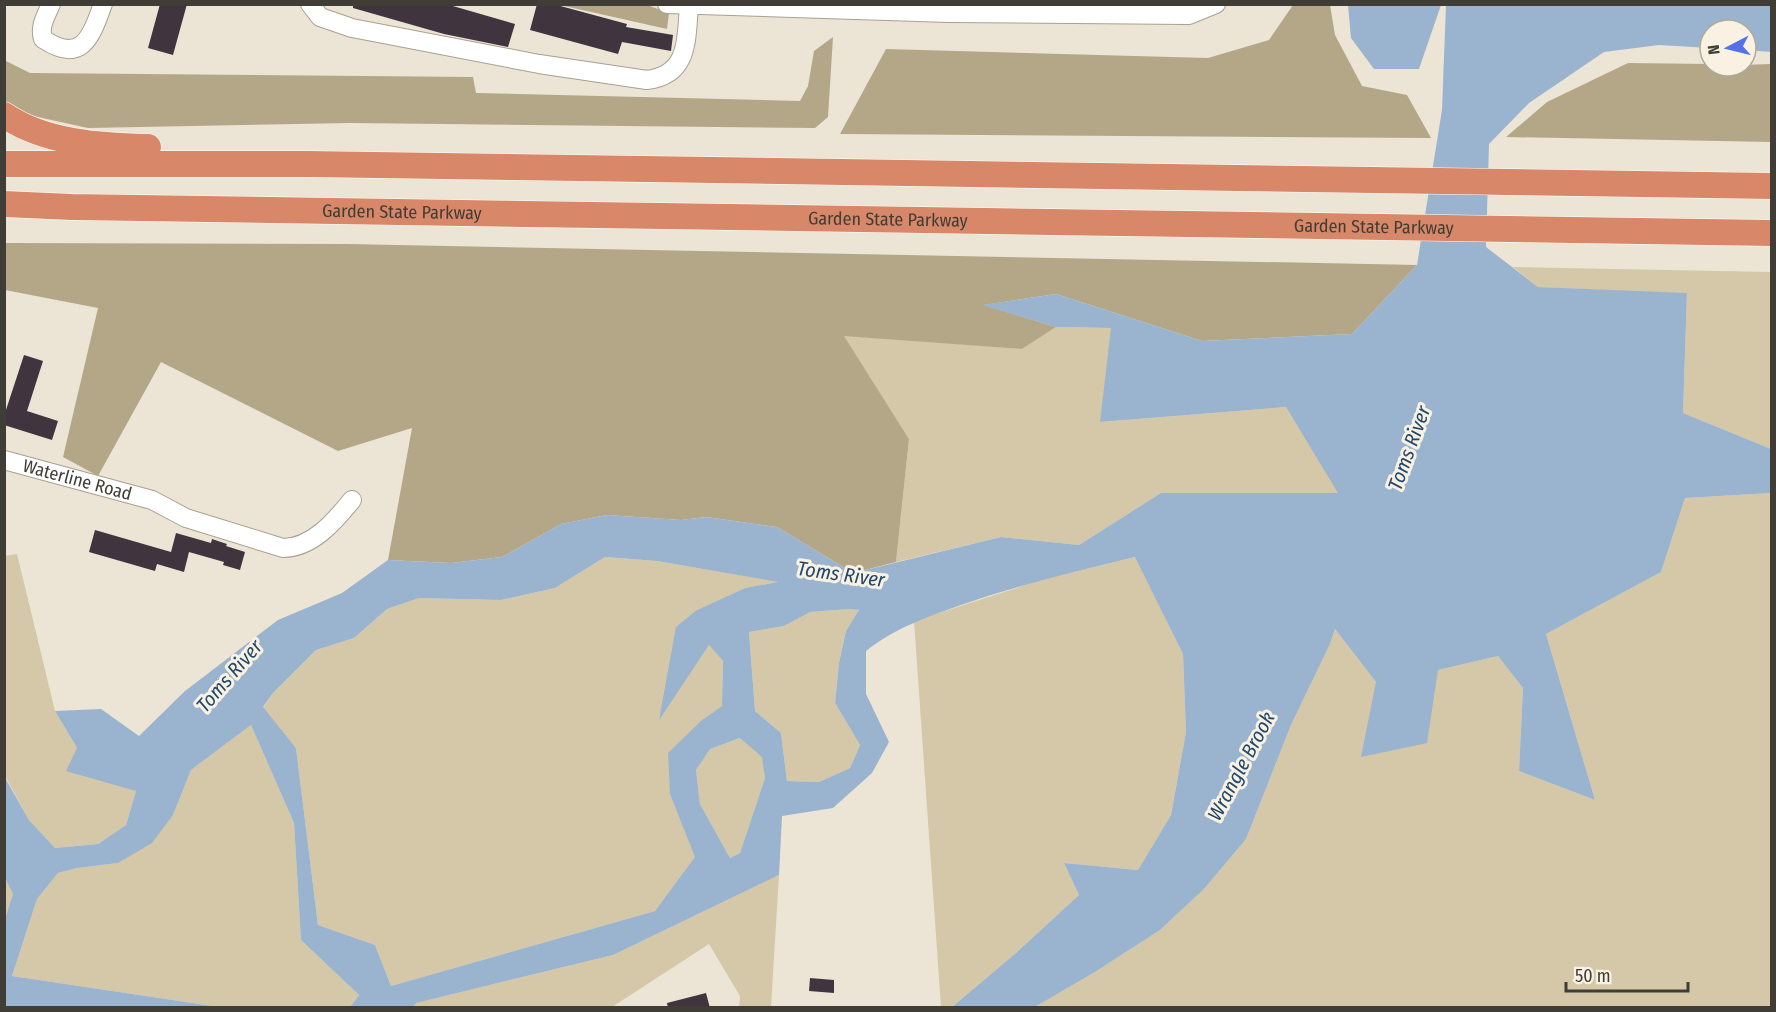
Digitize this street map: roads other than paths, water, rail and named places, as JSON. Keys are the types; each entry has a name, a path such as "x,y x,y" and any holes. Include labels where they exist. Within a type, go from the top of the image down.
{"highway":[{"path":"4,115 33,130 89,143 117,147 269,151 308,164"},
{"path":"4,164 308,164 1772,186"},
{"name":"Garden State Parkway","path":"4,204 72,207 1772,233"},
{"path":"4,217 72,207"}],"street":[{"path":"51,4 43,23 41,32 43,39 65,50 75,49 85,44 92,35 103,4"},
{"path":"310,4 320,17 352,28 539,64 647,80 658,79 679,66 684,47 689,6"},
{"path":"667,4 849,10 950,9 1189,15 1216,4"},
{"name":"Waterline Road","path":"4,460 152,500 186,518 283,548 293,548 312,539 335,522 352,500"}],"water":[{"path":"1348,5 1441,5 1419,69 1374,69 1351,38"},
{"path":"1446,5 1771,5 1771,52 1758,51 1758,18 1698,18 1698,47 1659,45 1604,52 1529,103 1489,144 1486,247 1538,287 1687,293 1683,413 1771,449 1771,493 1685,498 1661,572 1546,634 1595,800 1519,771 1523,688 1498,656 1438,670 1427,743 1361,757 1376,682 1335,629 1291,725 1246,839 1204,889 1160,930 1033,1008 952,1007 1016,953 1079,895 1064,863 1138,870 1171,815 1186,732 1183,654 1135,557 1069,573 961,605 900,630 866,651 866,694 889,742 872,773 833,808 782,816 779,875 613,955 416,1003 413,1007 350,1007 359,995 301,940 294,823 251,725 191,770 173,815 152,843 118,863 77,868 58,873 37,899 12,976 219,1007 5,1007 5,919 13,894 5,878 4,776 29,820 55,848 98,844 126,825 136,791 66,771 77,748 55,711 101,709 139,736 185,691 278,620 342,593 388,560 451,563 502,557 561,524 607,515 681,520 706,517 777,527 853,573 1001,537 1079,545 1161,493 1338,493 1286,407 1100,422 1111,328 1056,327 982,305 1056,294 1202,341 1352,334 1417,265 1442,110","holes":["605,557 657,561 778,582 745,588 697,610 676,627 659,720 709,645 723,661 722,706 702,720 668,753 670,794 695,857 655,911 391,986 375,945 318,925 296,748 263,707 273,693 316,650 354,638 387,609 419,598 501,600 555,588","859,610 846,631 839,663 835,703 860,745 850,768 819,782 787,781 781,733 755,711 749,632 784,626 810,612","740,738 762,757 765,778 740,853 730,858 700,804 696,770 710,749"]}],"water label":[{"name":"Toms River","path":"1409,448"},
{"name":"Toms River","path":"841,574"},
{"name":"Toms River","path":"229,676"},
{"name":"Wrangle Brook","path":"1241,766"}]}
